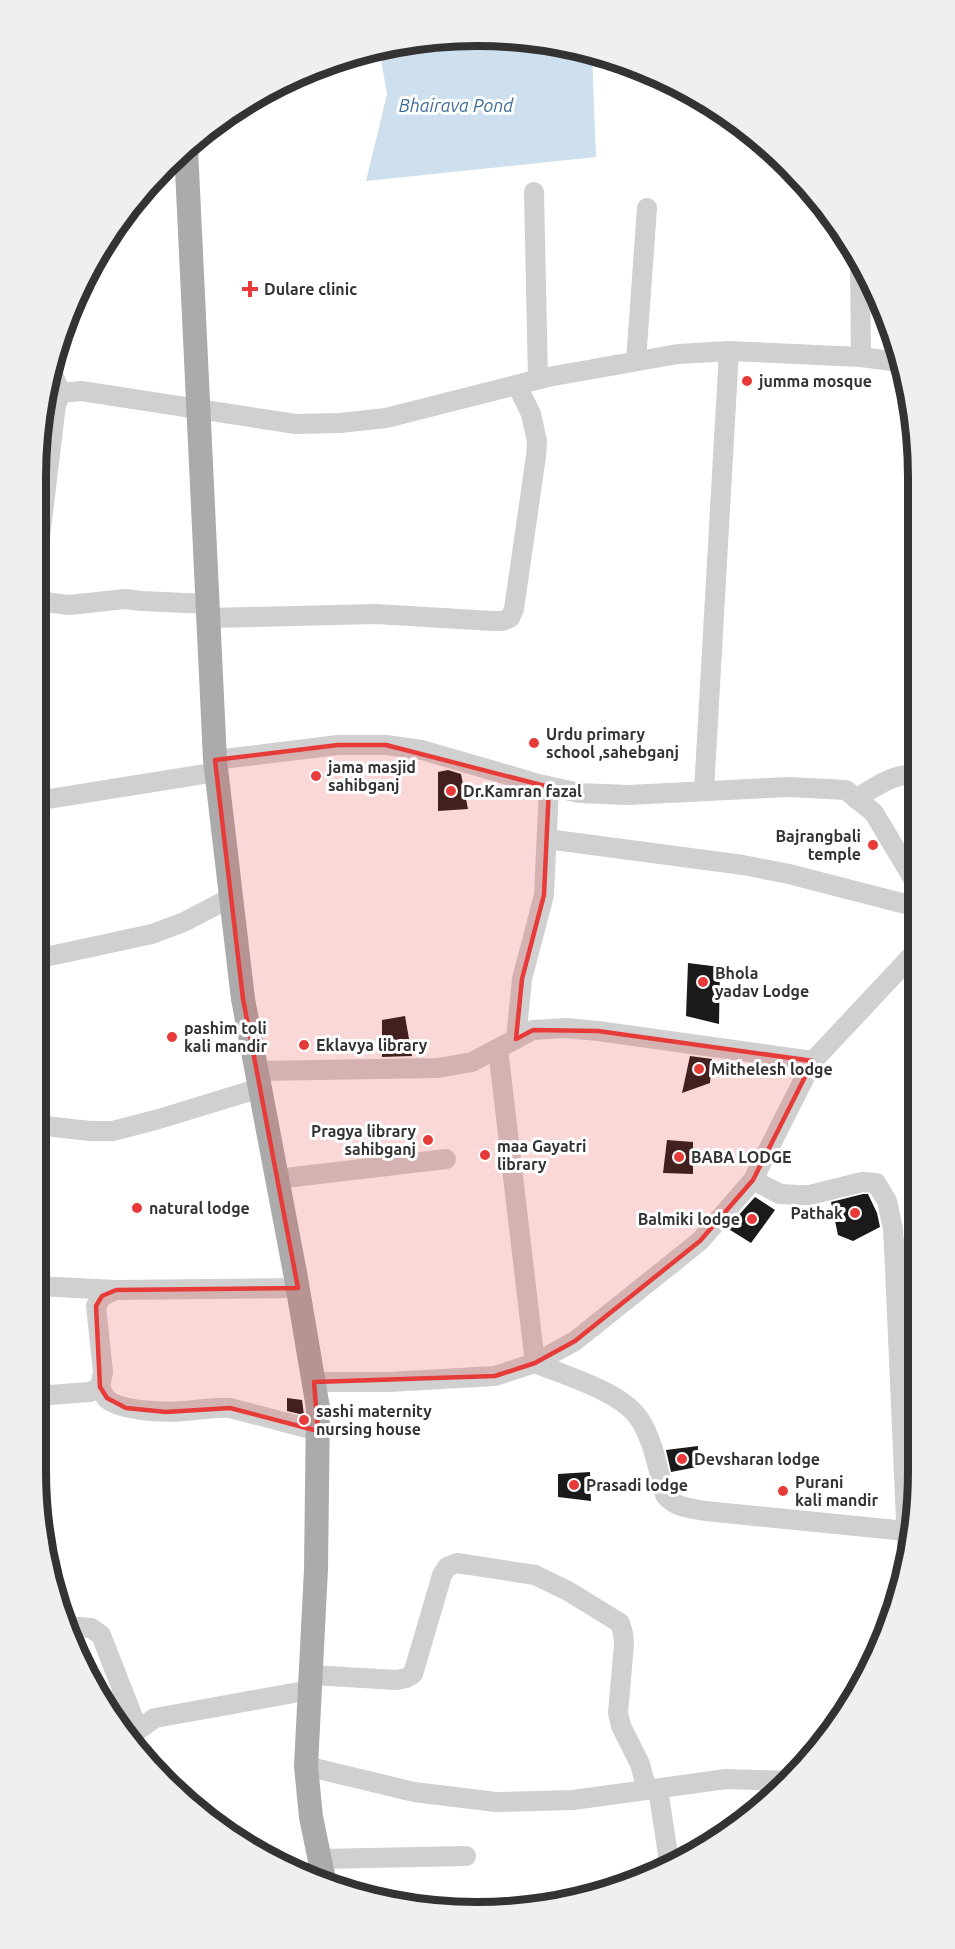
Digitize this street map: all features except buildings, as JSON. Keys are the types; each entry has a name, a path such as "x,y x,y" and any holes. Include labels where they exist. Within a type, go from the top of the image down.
{"main road":[{"path":"187,159 216,766 243,999 298,1288 318,1408 316,1569 306,1766 311,1817 324,1874"}],"street":[{"path":"534,192 538,379"},
{"path":"636,362 646,208"},
{"path":"860,280 861,357"},
{"path":"55,396 81,391 296,424 340,423 386,418 538,379 678,354 729,351 861,357 893,361"},
{"path":"704,791 729,351"},
{"path":"46,602 69,605 125,598 209,611 365,614 493,621 510,618 514,609 537,456 536,429 517,385"},
{"path":"47,462 56,405 54,400"},
{"path":"46,799 216,766 338,746 386,745 422,750 549,787 579,793 628,795 789,787 846,790 874,813 908,870"},
{"path":"856,799 896,777 908,776"},
{"path":"516,1039 522,979 544,895 549,787"},
{"path":"547,839 743,865 789,874 908,905"},
{"path":"46,957 152,934 184,922 230,898"},
{"path":"314,1382 389,1382 495,1376 535,1363 575,1341 700,1241 753,1180 813,1061 908,960"},
{"path":"46,1126 113,1131 159,1119 258,1080 438,1068 472,1062 533,1030 566,1028 587,1030 813,1061"},
{"path":"498,1049 535,1363"},
{"path":"277,1179 446,1159"},
{"path":"753,1180 780,1194 799,1195 810,1195 862,1182 876,1184 887,1201 893,1229 906,1522"},
{"path":"894,1247 908,1248"},
{"path":"46,1286 116,1290 298,1288"},
{"path":"116,1290 102,1296 96,1306 103,1372 100,1387 106,1398 126,1408 166,1412 215,1407 230,1408 318,1431"},
{"path":"535,1363 617,1397 629,1406 640,1419 648,1435 665,1495 672,1503 705,1511 904,1531"},
{"path":"46,1395 90,1392 100,1387"},
{"path":"136,1734 155,1718 310,1682 406,1678 413,1674 442,1575 447,1568 457,1563 535,1575 568,1591 620,1623 624,1644 618,1713 621,1726 653,1789 668,1858"},
{"path":"75,1627 92,1628 101,1635 130,1725"},
{"path":"306,1766 414,1792 495,1802 573,1800 726,1779 777,1781"},
{"path":"320,1859 466,1856"}],"highlighted area":[{"path":"338,745 386,745 549,787 544,895 522,979 516,1039 533,1030 598,1031 813,1061 753,1180 700,1241 575,1341 535,1363 495,1376 314,1382 318,1431 230,1408 166,1412 126,1408 107,1398 100,1387 96,1306 102,1296 116,1290 298,1288 243,999 215,760"}],"water":[{"name":"Bhairava Pond","path":"449,47 506,47 534,50 592,62 596,157 366,181 387,94 381,58 421,50"}],"place":[{"name":"Dulare clinic","path":"250,289"},
{"name":"jumma mosque","path":"747,381"},
{"name":"Urdu primary school ,sahebganj","path":"534,743"},
{"name":"jama masjid sahibganj","path":"316,776"},
{"name":"Dr.Kamran fazal","path":"451,791"},
{"name":"Bajrangbali temple","path":"873,845"},
{"name":"Bhola yadav Lodge","path":"703,982"},
{"name":"pashim toli kali mandir","path":"172,1037"},
{"name":"Eklavya library","path":"304,1045"},
{"name":"Mithelesh lodge","path":"699,1069"},
{"name":"Pragya library sahibganj","path":"428,1140"},
{"name":"maa Gayatri library","path":"485,1155"},
{"name":"BABA LODGE","path":"679,1157"},
{"name":"natural lodge","path":"137,1208"},
{"name":"Pathak","path":"855,1213"},
{"name":"Balmiki lodge","path":"752,1219"},
{"name":"sashi maternity nursing house","path":"304,1420"},
{"name":"Devsharan lodge","path":"682,1459"},
{"name":"Prasadi lodge","path":"574,1485"},
{"name":"Purani kali mandir","path":"783,1491"}]}
